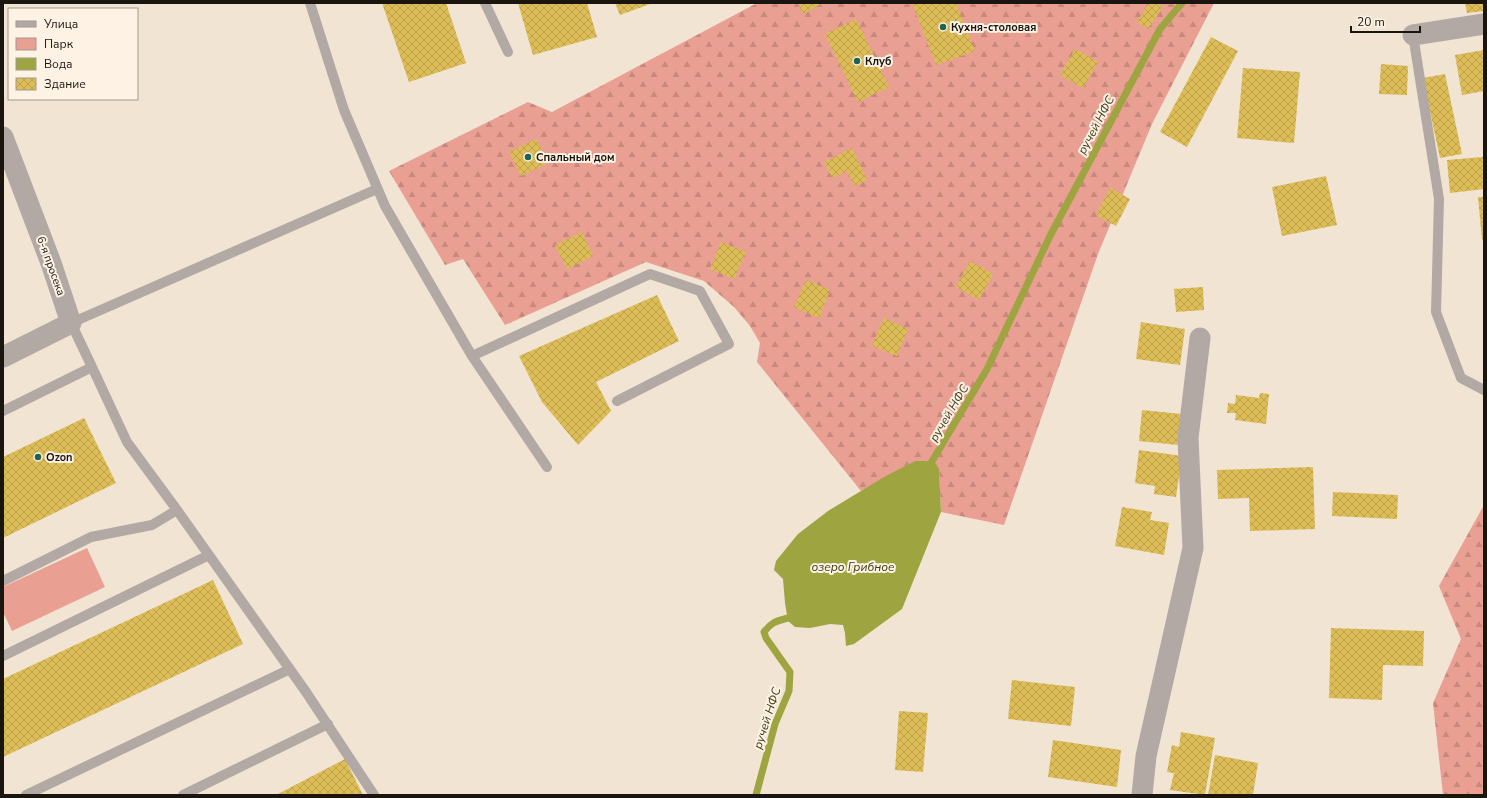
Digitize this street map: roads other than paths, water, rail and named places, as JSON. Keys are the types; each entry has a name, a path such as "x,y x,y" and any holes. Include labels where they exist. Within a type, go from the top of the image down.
{"street":[{"path":"1412,36 1484,24"},
{"name":"6-я просека","path":"3,137 51,263 71,323"},
{"path":"3,357 71,323"},
{"path":"1142,795 1146,756 1193,548 1188,438 1200,338"}],"lane":[{"path":"310,3 344,110 385,206 472,356 547,467"},
{"path":"486,3 508,52"},
{"path":"1412,36 1439,199 1436,312 1460,378 1484,390"},
{"path":"374,795 290,669 127,442 71,323 377,189"},
{"path":"472,356 650,274 700,291 729,344 617,401"},
{"path":"3,411 92,367"},
{"path":"3,580 91,537 152,525 177,510"},
{"path":"3,656 209,555"},
{"path":"26,795 290,669"},
{"path":"183,795 328,724"}],"water":[{"name":"озеро Грибное","path":"915,461 934,461 939,469 941,512 902,609 854,644 846,646 843,625 830,624 810,628 795,627 788,621 783,579 774,570 776,561 798,534 828,511 884,477"}],"waterway":[{"name":"ручей НФС","path":"928,468 987,369 1051,234 1160,29 1182,3"},
{"name":"ручей НФС","path":"756,795 775,724 789,691 790,672 766,638 764,632 775,622 796,615"}],"place":[{"name":"Кухня-столовая","path":"943,27"},
{"name":"Клуб","path":"857,61"},
{"name":"Спальный дом","path":"528,157"},
{"name":"Ozon","path":"38,457"}]}
